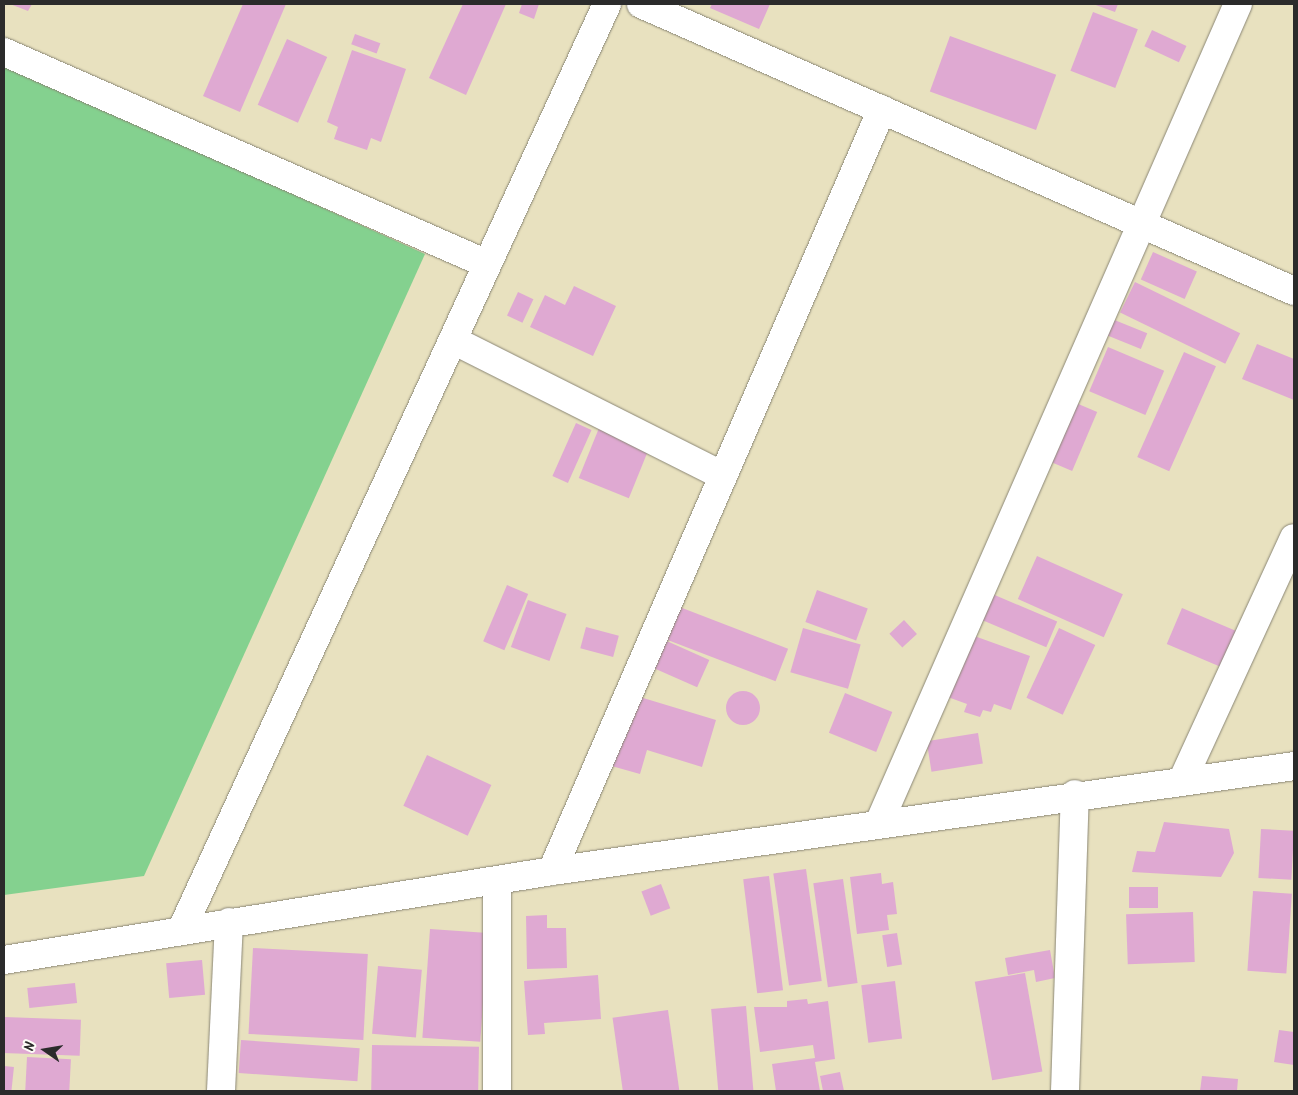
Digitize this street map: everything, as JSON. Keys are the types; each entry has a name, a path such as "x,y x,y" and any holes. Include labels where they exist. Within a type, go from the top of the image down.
{"street":[{"path":"182,929 607,4"},
{"path":"641,4 1142,221 1294,291"},
{"path":"879,823 1238,4"},
{"path":"4,52 488,264"},
{"path":"552,871 882,109"},
{"path":"453,340 723,476"},
{"path":"1183,779 1294,538"},
{"path":"4,960 182,929 497,882 552,871 1075,794 1294,766"},
{"path":"1058,1090 1075,794"},
{"path":"497,882 497,1091"},
{"path":"221,1091 229,922"}],"green space":[{"path":"4,63 425,254 144,876 4,895"}],"building":[{"path":"10,4 32,4 28,11"},
{"path":"243,4 286,4 240,112 203,96"},
{"path":"463,4 506,4 466,95 429,78"},
{"path":"522,4 539,4 534,19 519,13"},
{"path":"712,4 770,4 759,29 710,8"},
{"path":"1093,4 1118,4 1115,12"},
{"path":"1093,12 1138,29 1115,88 1070,71"},
{"path":"1152,30 1186,46 1179,62 1144,46"},
{"path":"355,34 380,43 377,54 351,44"},
{"path":"950,36 1056,75 1036,130 930,91"},
{"path":"287,39 327,57 298,123 258,105"},
{"path":"352,50 406,69 381,142 371,138 367,150 334,139 338,127 327,122"},
{"path":"1153,252 1197,272 1185,299 1141,279"},
{"path":"1135,282 1240,333 1225,364 1120,313"},
{"path":"574,286 616,306 593,356 530,327 545,295 565,305"},
{"path":"518,292 533,299 522,323 507,316"},
{"path":"1112,319 1147,333 1141,349 1106,335"},
{"path":"1257,344 1294,359 1294,400 1242,379"},
{"path":"1108,347 1164,371 1145,415 1089,391"},
{"path":"1184,352 1216,366 1169,471 1137,457"},
{"path":"1076,403 1097,412 1072,471 1051,462"},
{"path":"576,423 592,430 568,483 552,476"},
{"path":"599,428 649,448 629,498 579,478"},
{"path":"1037,556 1123,594 1104,637 1018,599"},
{"path":"507,585 528,594 504,650 483,641"},
{"path":"817,590 868,608 856,640 805,622"},
{"path":"990,593 1057,622 1046,647 979,619"},
{"path":"528,600 567,614 549,661 511,647"},
{"path":"677,606 788,649 776,681 664,639"},
{"path":"1182,608 1241,633 1226,669 1167,644"},
{"path":"904,620 917,634 902,648 889,634"},
{"path":"586,627 619,636 613,657 580,648"},
{"path":"803,628 861,645 848,689 790,672"},
{"path":"1059,628 1095,645 1063,715 1026,698"},
{"path":"966,633 1030,656 1011,710 994,704 991,712 983,710 980,717 964,712 967,704 945,696"},
{"path":"660,638 709,660 697,687 648,665"},
{"path":"743,691 755,696 760,708 755,720 743,725 731,720 726,708 731,696"},
{"path":"845,693 892,712 876,752 829,733"},
{"path":"630,694 716,720 702,767 647,750 640,774 608,765"},
{"path":"978,733 983,764 931,772 927,741"},
{"path":"427,755 491,785 468,836 403,806"},
{"path":"1164,822 1229,829 1234,853 1221,877 1132,872 1137,851 1155,852"},
{"path":"1261,829 1294,831 1291,880 1258,878"},
{"path":"806,869 822,981 789,985 773,874"},
{"path":"881,873 882,884 893,882 897,914 887,915 889,930 857,934 850,877"},
{"path":"769,876 783,990 757,993 743,879"},
{"path":"843,879 858,983 828,987 813,883"},
{"path":"661,884 670,908 651,916 641,892"},
{"path":"1129,887 1158,887 1158,908 1129,908"},
{"path":"1253,891 1292,894 1286,974 1247,971"},
{"path":"1193,912 1195,962 1128,964 1126,914"},
{"path":"547,915 547,928 566,928 567,968 527,969 526,916"},
{"path":"430,929 488,933 480,1042 422,1038"},
{"path":"897,933 902,965 887,967 882,935"},
{"path":"253,948 368,954 363,1040 248,1034"},
{"path":"1050,950 1055,978 1036,982 1034,970 1008,975 1005,958"},
{"path":"202,960 205,995 169,998 166,963"},
{"path":"378,966 422,970 416,1038 372,1034"},
{"path":"1025,973 1042,1071 992,1080 975,982"},
{"path":"598,975 601,1019 544,1023 545,1034 528,1035 524,981"},
{"path":"895,981 902,1039 868,1043 861,985"},
{"path":"75,983 77,1003 29,1008 27,988"},
{"path":"807,999 808,1004 828,1001 835,1059 815,1062 820,1091 776,1091 772,1064 815,1058 813,1045 760,1052 754,1007 787,1007 787,1001"},
{"path":"746,1006 753,1091 718,1091 711,1009"},
{"path":"668,1010 679,1091 623,1091 613,1018"},
{"path":"4,1017 81,1020 80,1056 4,1053"},
{"path":"1279,1030 1294,1032 1294,1065 1274,1062"},
{"path":"241,1040 360,1048 357,1081 239,1073"},
{"path":"372,1045 479,1047 478,1091 371,1091"},
{"path":"27,1057 71,1059 69,1091 25,1091"},
{"path":"4,1066 14,1067 11,1091 4,1091"},
{"path":"840,1072 844,1091 823,1091 820,1076"},
{"path":"1202,1076 1238,1079 1237,1091 1200,1091"}]}
